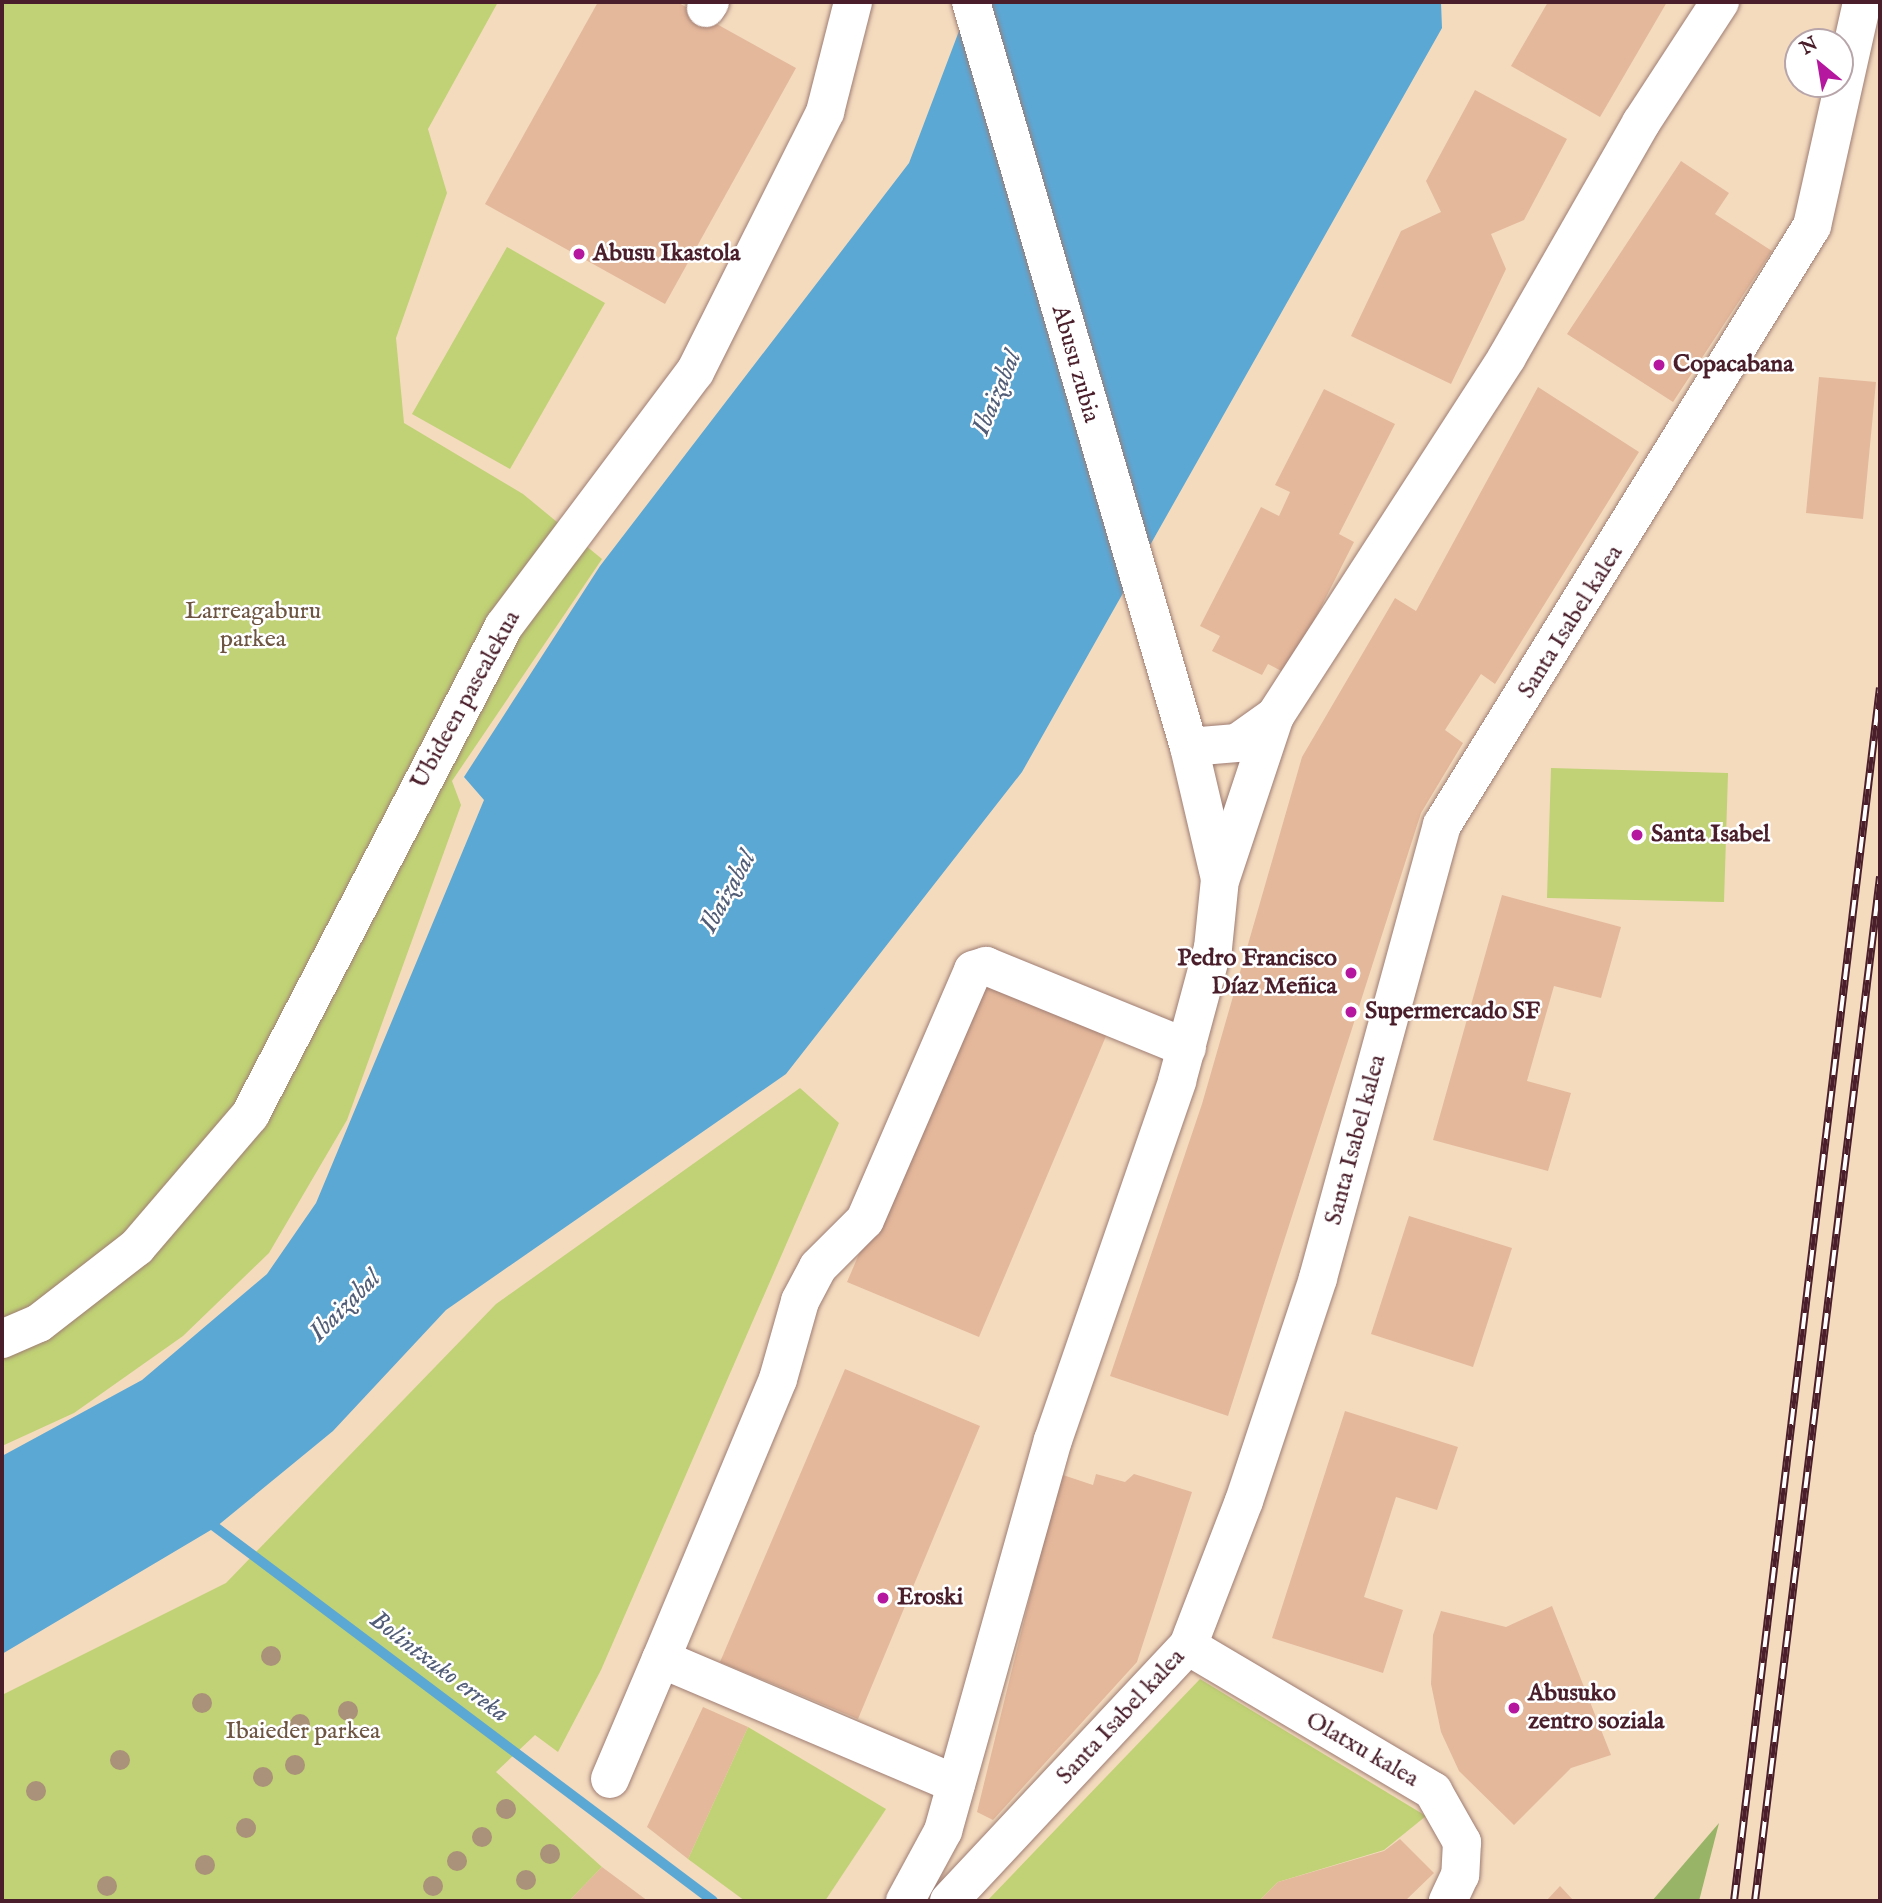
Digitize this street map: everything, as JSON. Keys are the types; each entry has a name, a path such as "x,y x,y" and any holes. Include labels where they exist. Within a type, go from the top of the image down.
{"street":[{"name":"Ubideen pasealekua","path":"2,1339 39,1322 137,1247 250,1115 504,626 695,372 825,112 853,2"},
{"name":"Abusu zubia","path":"971,2 1185,736 1206,810 1220,879"},
{"path":"905,1901 943,1831 1053,1440 1187,1048 1213,948 1220,879 1275,716 1507,357 1642,123 1720,2"},
{"name":"Santa Isabel kalea","path":"949,1901 1188,1646 1244,1501 1318,1278 1442,825 1812,226 1862,2"},
{"path":"1185,736 1237,743 1275,716"},
{"path":"610,1780 778,1379 800,1301 818,1267 865,1220 973,970 986,966 1187,1048"},
{"name":"Olatxu kalea","path":"1188,1646 1433,1791 1462,1842 1460,1875 1448,1901"},
{"path":"661,1659 956,1784"}],"green space":[{"name":"Larreagaburu parkea","path":"2,2 498,2 428,129 447,193 396,338 404,423 523,494 602,559 452,781 461,805 347,1120 269,1253 183,1336 74,1413 2,1446"},
{"path":"507,247 605,303 510,469 412,414"},
{"name":"Santa Isabel","path":"1551,768 1728,773 1724,902 1547,898"},
{"name":"Ibaieder parkea","path":"800,1088 839,1123 601,1670 558,1752 535,1735 496,1772 602,1867 569,1901 2,1901 2,1695 226,1583 496,1304"},
{"path":"1200,1679 1426,1816 1384,1850 1278,1882 1259,1901 987,1901"},
{"path":"748,1727 886,1809 825,1901 745,1901 688,1859"},
{"path":"1719,1823 1699,1901 1652,1901"}],"water":[{"name":"Ibaizabal","path":"970,2 1441,2 1442,28 1022,772 786,1074 446,1310 333,1431 216,1527 2,1654 2,1456 142,1380 267,1274 316,1203 484,800 464,777 600,566 909,163"}],"building":[{"path":"598,2 677,2 796,68 665,304 485,204"},
{"path":"1548,2 1667,2 1600,117 1511,66"},
{"path":"1475,90 1567,139 1524,220 1491,234 1506,269 1451,384 1351,336 1401,231 1441,212 1426,181"},
{"path":"1681,161 1729,193 1715,214 1772,251 1673,402 1567,334"},
{"path":"1819,377 1876,382 1863,519 1806,513"},
{"path":"1538,387 1639,452 1495,684 1481,674 1445,730 1463,743 1421,813 1228,1416 1110,1376 1202,1104 1302,757 1395,598 1416,611"},
{"path":"1324,389 1395,424 1339,534 1354,542 1287,674 1268,664 1262,675 1212,651 1220,636 1200,626 1261,507 1279,516 1290,492 1275,485"},
{"path":"1502,895 1621,927 1601,998 1554,986 1527,1081 1571,1093 1548,1171 1433,1140"},
{"path":"979,974 1109,1029 979,1337 847,1282"},
{"path":"1409,1216 1512,1248 1473,1367 1371,1334"},
{"path":"845,1369 980,1426 858,1719 720,1662"},
{"path":"1345,1411 1458,1447 1437,1510 1396,1497 1364,1597 1403,1610 1383,1673 1272,1638"},
{"path":"1060,1474 1093,1485 1096,1474 1125,1482 1134,1474 1192,1492 1137,1662 993,1820 977,1812"},
{"name":"Abusuko zentro soziala","path":"1552,1606 1611,1755 1571,1768 1514,1825 1459,1771 1441,1732 1431,1684 1433,1635 1441,1611 1506,1627"},
{"path":"703,1707 748,1727 688,1859 647,1827"},
{"path":"1400,1839 1434,1873 1405,1901 1259,1901 1278,1882 1384,1851"},
{"path":"602,1867 648,1901 569,1901"},
{"path":"1560,1886 1574,1901 1546,1901"}],"waterway":[{"name":"Bolintxuko erreka","path":"206,1520 713,1901"}],"railway":[{"path":"1734,1901 1880,688"},
{"path":"1755,1901 1880,877"}],"place":[{"name":"Abusu Ikastola","path":"579,254"},
{"name":"Copacabana","path":"1659,365"},
{"name":"Santa Isabel","path":"1637,835"},
{"name":"Pedro Francisco Díaz Meñica","path":"1351,973"},
{"name":"Supermercado SF","path":"1351,1012"},
{"name":"Eroski","path":"883,1598"},
{"name":"Abusuko zentro soziala","path":"1514,1708"}]}
